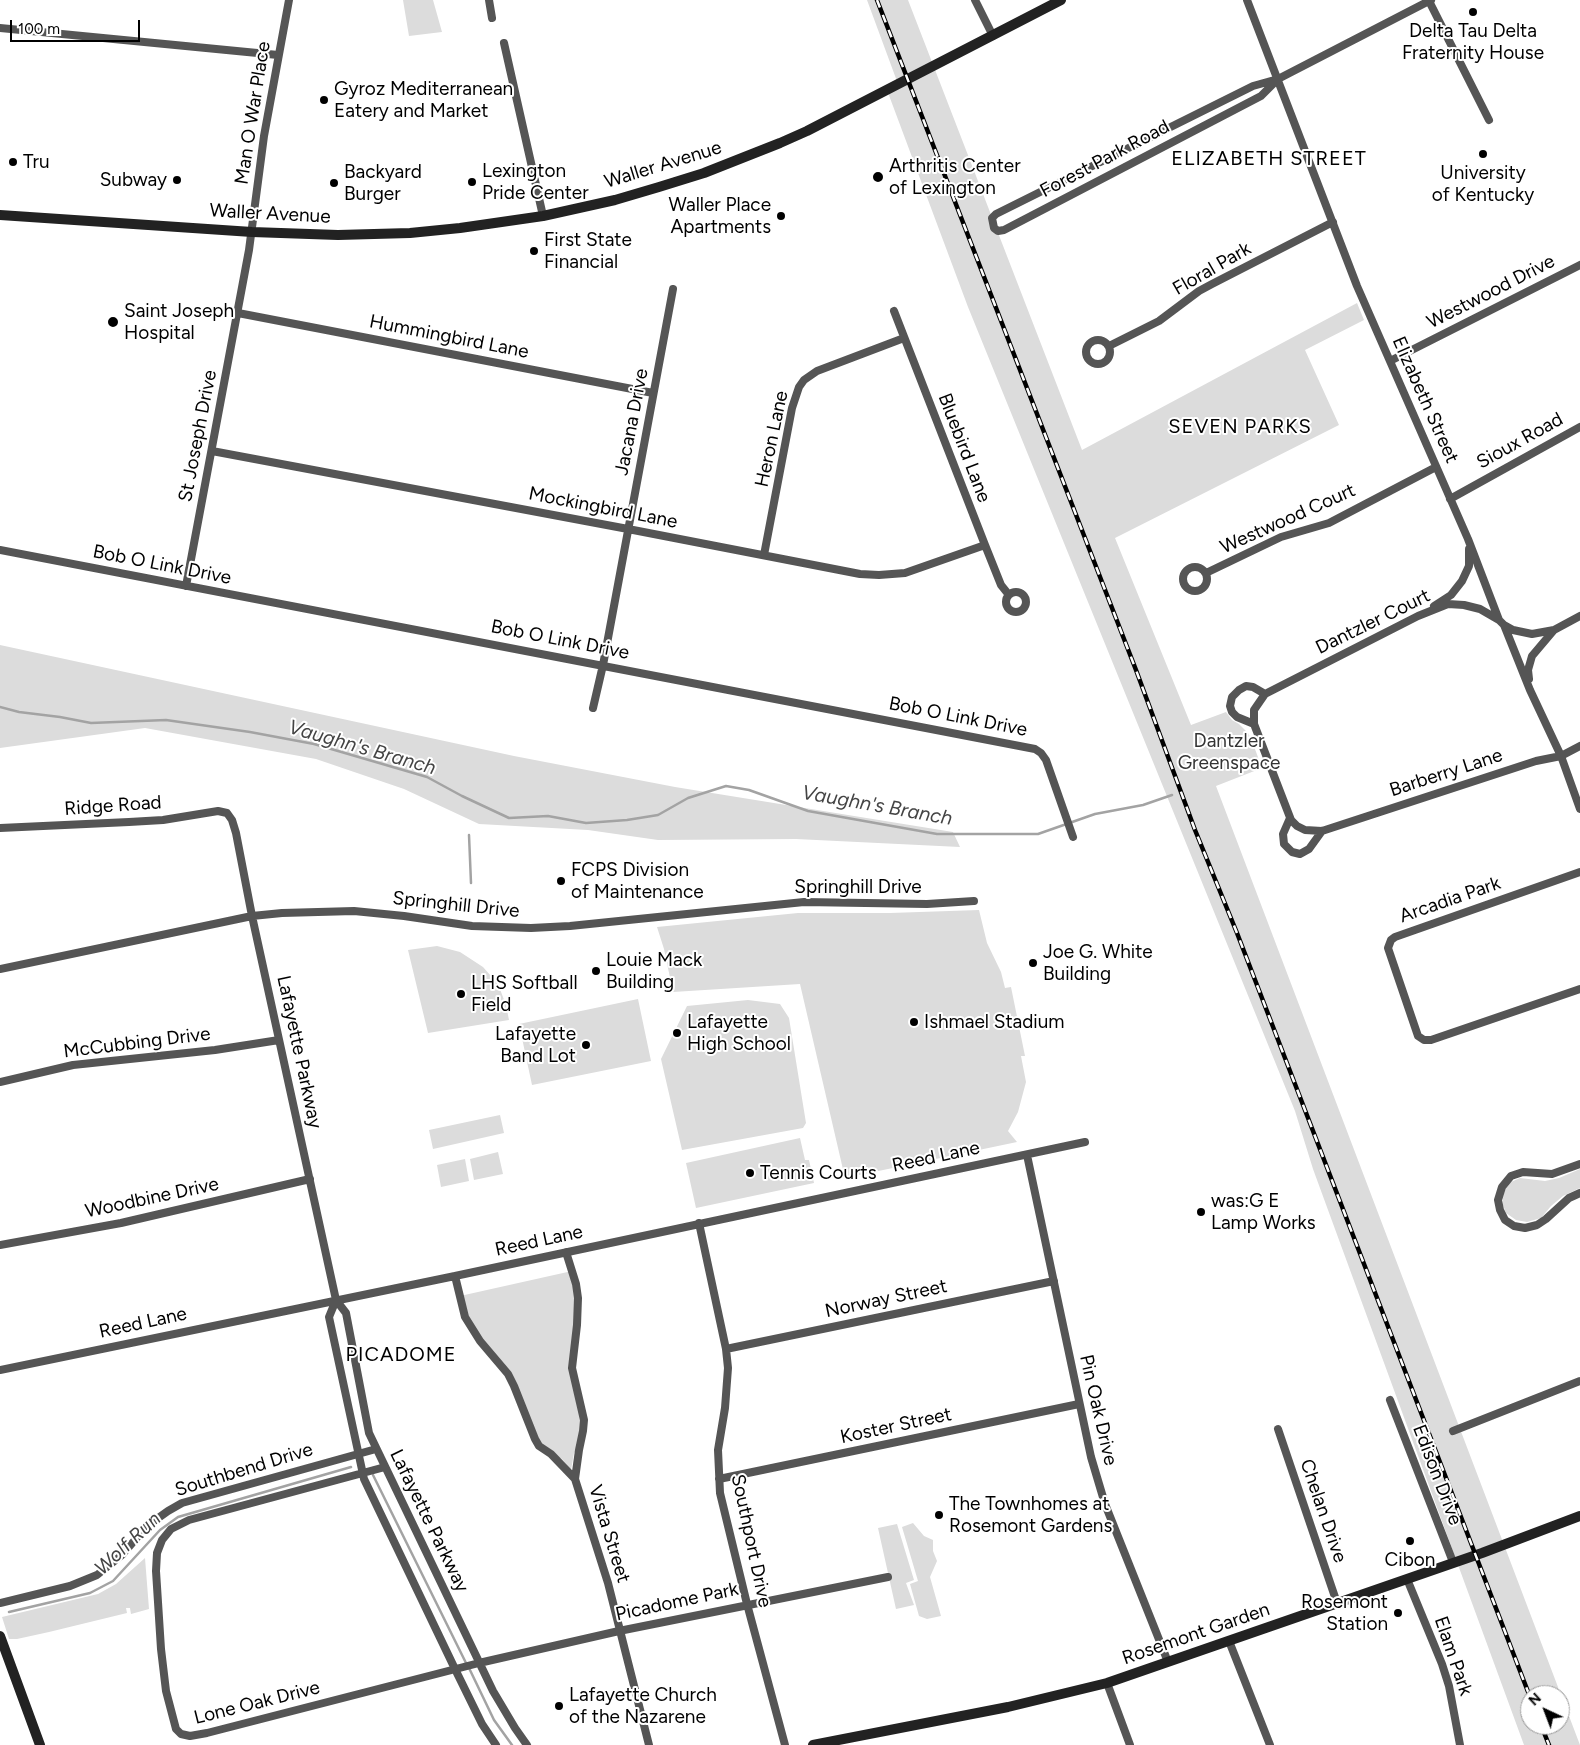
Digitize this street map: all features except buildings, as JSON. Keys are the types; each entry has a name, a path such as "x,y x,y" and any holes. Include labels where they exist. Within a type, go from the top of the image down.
{"main road":[{"name":"Waller Avenue","path":"0,215 252,232 338,235 410,233 543,216 654,189 693,177 804,133 1061,0"},
{"name":"Rosemont Garden","path":"812,1745 1008,1706 1106,1683 1407,1579 1580,1516"},
{"path":"0,1636 40,1745"}],"street":[{"name":"Man O War Place","path":"252,232 264,136 289,0"},
{"path":"489,0 492,18"},
{"path":"975,0 993,36"},
{"name":"Elizabeth Street","path":"1247,0 1334,222 1357,286 1470,544 1530,690 1561,756 1580,809"},
{"path":"1430,1 1489,120"},
{"name":"Forest Park Road","path":"1278,79 1261,96 1004,230 998,231 994,228 992,218 996,214 1253,86 1278,79 1430,1"},
{"path":"0,28 278,56"},
{"path":"504,43 543,216"},
{"path":"1126,150 1133,162"},
{"name":"Floral Park","path":"1109,346 1159,320 1199,291 1334,222"},
{"name":"St Joseph Drive","path":"186,586 252,232"},
{"name":"Westwood Drive","path":"1390,361 1580,265"},
{"name":"Jacana Drive","path":"593,708 603,665 673,289"},
{"name":"Bluebird Lane","path":"894,311 984,545 1001,585 1009,595"},
{"name":"Hummingbird Lane","path":"238,313 654,393"},
{"name":"Heron Lane","path":"764,555 792,408 799,386 817,371 904,338"},
{"name":"Sioux Road","path":"1450,499 1580,427"},
{"name":"Mockingbird Lane","path":"212,451 860,574 896,575 914,571 984,545"},
{"name":"Westwood Court","path":"1206,574 1281,536 1329,523 1436,467"},
{"path":"1418,616 1451,595 1462,582 1469,566 1470,544"},
{"name":"Bob O Link Drive","path":"0,550 1035,749 1046,760 1073,837"},
{"name":"Dantzler Court","path":"1265,694 1418,616 1448,604 1480,609 1512,630 1532,634 1554,630"},
{"path":"1530,690 1528,670 1532,656 1554,630 1580,616"},
{"path":"1254,724 1237,717 1232,712 1230,706 1232,697 1246,686 1254,687 1265,694 1254,710 1254,724 1290,818 1283,834 1284,844 1292,852 1300,854 1309,849 1322,831"},
{"name":"Barberry Lane","path":"1290,818 1293,823 1302,829 1322,831 1536,761 1561,756 1580,746"},
{"name":"Ridge Road","path":"0,828 163,820 212,812 227,813"},
{"name":"Lafayette Parkway","path":"227,813 232,820 236,833 252,916 336,1300 346,1313 369,1433 477,1663 504,1711 527,1745"},
{"name":"Arcadia Park","path":"1580,872 1395,936 1388,948 1418,1036 1424,1040 1431,1040 1580,989"},
{"name":"Springhill Drive","path":"0,969 252,916 289,912 354,911 472,926 531,928 570,926 804,902 927,904 974,901"},
{"name":"McCubbing Drive","path":"0,1082 73,1065 215,1050 280,1040"},
{"name":"Reed Lane","path":"0,1370 456,1276 1085,1142"},
{"name":"Pin Oak Drive","path":"1027,1155 1090,1457 1099,1486 1168,1662"},
{"path":"1580,1164 1552,1174 1523,1172 1511,1176 1502,1187 1498,1200 1505,1220 1514,1226 1525,1228 1537,1225 1568,1198 1580,1193"},
{"name":"Woodbine Drive","path":"0,1245 121,1223 310,1179"},
{"name":"Southport Drive","path":"699,1223 726,1349 728,1380 718,1450 722,1508 785,1745"},
{"path":"566,1252 576,1284 578,1298 572,1368 584,1420 574,1479"},
{"path":"456,1276 465,1317 480,1341 508,1374 539,1446 551,1454 574,1479"},
{"name":"Norway Street","path":"726,1349 1054,1281"},
{"name":"Lafayette Parkway","path":"336,1300 329,1317 362,1473 369,1494 457,1669 482,1724 496,1745"},
{"path":"1453,1431 1580,1381"},
{"name":"Edison Drive","path":"1390,1400 1453,1562"},
{"name":"Koster Street","path":"719,1479 1079,1404"},
{"name":"Chelan Drive","path":"1278,1429 1337,1603"},
{"name":"Southbend Drive","path":"0,1603 70,1586 97,1575 112,1564 147,1526 160,1516 189,1500 376,1449"},
{"name":"Southbend Drive","path":"171,1529 189,1520 385,1467"},
{"name":"Vista Street","path":"574,1479 608,1583 649,1745"},
{"path":"160,1516 171,1529"},
{"name":"Lone Oak Drive","path":"171,1529 159,1547 156,1571 166,1691 176,1728 184,1736 207,1733 457,1669"},
{"name":"Picadome Park","path":"457,1669 619,1631 888,1577"},
{"name":"Elam Park","path":"1407,1579 1442,1664 1449,1686 1460,1745"},
{"path":"1229,1641 1270,1745"},
{"path":"1106,1683 1130,1745"}],"green space":[{"path":"403,0 433,0 442,32 409,36"},
{"name":"Dantzler Greenspace","path":"867,0 908,0 1082,450 1357,303 1364,320 1305,350 1339,425 1115,538 1191,725 1226,712 1232,720 1248,733 1262,768 1216,786 1557,1685 1520,1685 1520,1734 1313,1169 1295,1111 968,307 887,90 898,84"},
{"path":"0,645 514,756 675,787 953,832 960,847 796,839 658,840 588,830 479,824 404,789 316,759 145,728 0,748"},
{"name":"Ishmael Stadium","path":"979,910 987,943 1001,972 1005,988 1011,987 1025,1056 1021,1056 1026,1082 1018,1112 1008,1131 1017,1142 845,1178 800,984 673,992 664,949 657,927 798,913 890,913"},
{"name":"LHS Softball Field","path":"437,946 460,952 483,967 498,984 506,1005 509,1020 428,1033 408,950"},
{"name":"Lafayette Band Lot","path":"638,999 651,1061 532,1085 519,1024"},
{"path":"748,1000 780,1004 789,1018 806,1123 803,1128 682,1150 661,1059 687,1006"},
{"path":"500,1115 504,1133 433,1149 429,1130"},
{"name":"Tennis Courts","path":"800,1138 805,1160 809,1160 814,1183 696,1208 686,1163"},
{"path":"498,1152 503,1174 474,1180 470,1159"},
{"path":"465,1159 469,1181 441,1187 437,1165"},
{"path":"1580,1169 1580,1188 1563,1196 1541,1218 1527,1222 1516,1220 1506,1213 1503,1198 1505,1190 1511,1182 1520,1178 1545,1181 1559,1178"},
{"path":"572,1271 576,1284 572,1358 583,1414 579,1448 574,1453 571,1470 562,1459 551,1454 541,1443 514,1386 475,1335 460,1296"},
{"path":"913,1523 924,1536 933,1540 933,1551 937,1561 930,1577 941,1616 927,1619 919,1616 910,1584 918,1581 902,1527"},
{"path":"897,1524 914,1580 906,1583 914,1605 896,1609 878,1528"},
{"path":"145,1558 149,1609 131,1614 130,1608 126,1608 127,1613 49,1632 9,1639 2,1617 98,1594 116,1584"},
{"path":"1570,1719 1580,1745 1524,1745 1520,1735 1570,1735"}],"waterway":[{"name":"Vaughn's Branch","path":"0,707 19,712 91,723 166,720 250,732 314,744 427,777 509,818 548,816 586,823 627,820 658,815 688,798 726,786 749,790 808,811 937,834 1038,834 1095,814 1143,805 1172,795"},
{"path":"469,835 471,883"},
{"name":"Wolf Run","path":"9,1612 90,1593 113,1581 160,1530 178,1517 351,1467"},
{"name":"Wolf Run","path":"373,1475 466,1663"},
{"name":"Wolf Run","path":"469,1668 494,1720 512,1745"}],"railway":[{"path":"877,0 1525,1685"},
{"path":"1545,1735 1549,1745"}],"place":[{"name":"Delta Tau Delta Fraternity House","path":"1473,12"},
{"name":"Gyroz Mediterranean Eatery and Market","path":"324,100"},
{"name":"University of Kentucky","path":"1483,154"},
{"name":"Tru","path":"13,162"},
{"name":"Arthritis Center of Lexington","path":"878,177"},
{"name":"Subway","path":"177,180"},
{"name":"Lexington Pride Center","path":"472,182"},
{"name":"Backyard Burger","path":"334,183"},
{"name":"Waller Place Apartments","path":"781,216"},
{"name":"First State Financial","path":"534,251"},
{"name":"Saint Joseph Hospital","path":"113,322"},
{"name":"FCPS Division of Maintenance","path":"561,881"},
{"name":"Joe G. White Building","path":"1033,963"},
{"name":"Louie Mack Building","path":"596,971"},
{"name":"LHS Softball Field","path":"461,994"},
{"name":"Ishmael Stadium","path":"914,1022"},
{"name":"Lafayette High School","path":"677,1033"},
{"name":"Lafayette Band Lot","path":"586,1045"},
{"name":"Tennis Courts","path":"750,1173"},
{"name":"was:G E Lamp Works","path":"1201,1212"},
{"name":"The Townhomes at Rosemont Gardens","path":"939,1515"},
{"name":"Cibon","path":"1410,1541"},
{"name":"Rosemont Station","path":"1398,1613"},
{"name":"Lafayette Church of the Nazarene","path":"559,1706"}],"district":[{"name":"ELIZABETH STREET","path":"1269,159"},
{"name":"SEVEN PARKS","path":"1240,427"},
{"name":"PICADOME","path":"401,1355"}]}
